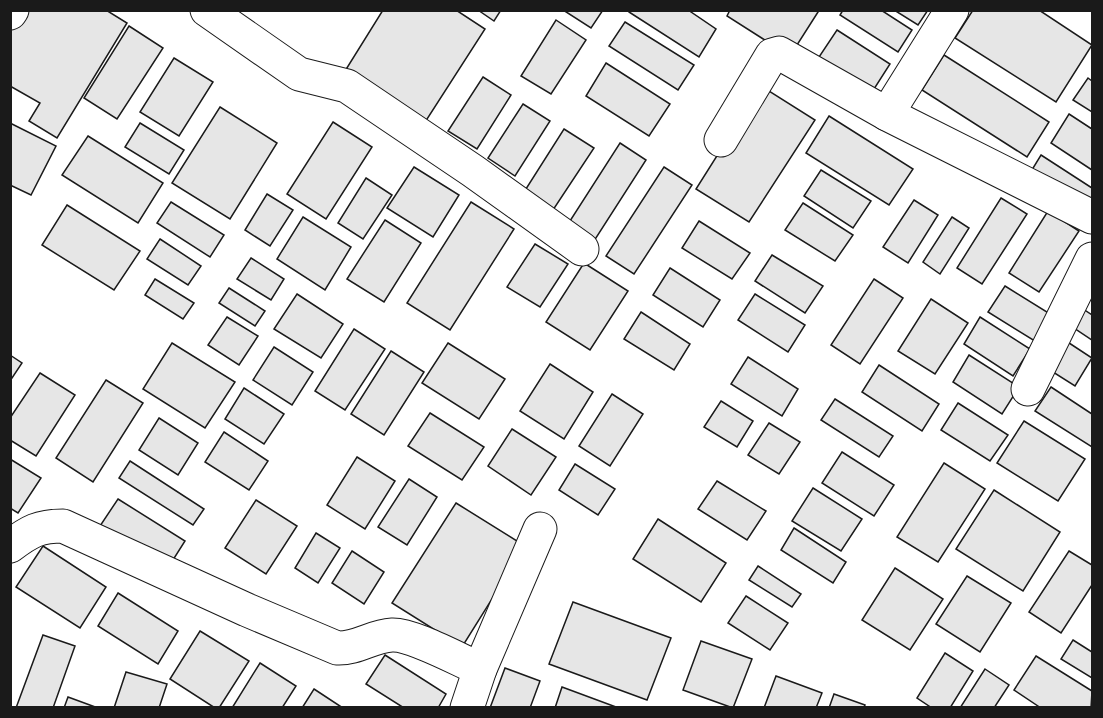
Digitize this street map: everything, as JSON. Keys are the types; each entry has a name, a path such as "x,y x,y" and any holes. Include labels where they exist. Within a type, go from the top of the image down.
{"street":[{"path":"207,10 299,74 347,86 473,171 582,249"},
{"path":"887,114 952,10"},
{"path":"721,141 772,55 779,53 887,114 1092,217"},
{"path":"1028,388 1092,259"},
{"path":"10,546 29,532 46,526 63,526 247,610 337,648 359,646 373,639 393,635 407,638 480,669"},
{"path":"467,708 480,669 540,529"}],"building":[{"path":"21,10 106,10 127,23 57,138 29,121 40,103 10,86 10,28"},
{"path":"383,10 456,10 485,29 420,130 340,79"},
{"path":"478,10 501,10 494,21"},
{"path":"563,10 603,10 591,28"},
{"path":"629,10 688,10 716,29 699,57"},
{"path":"730,10 816,10 818,12 790,56 727,16"},
{"path":"843,10 881,10 912,30 898,52 840,15"},
{"path":"894,10 928,10 918,25"},
{"path":"973,10 1039,10 1092,45 1056,102 955,38"},
{"path":"556,20 586,40 551,94 521,76"},
{"path":"625,22 694,65 678,90 609,46"},
{"path":"129,26 163,48 117,119 84,98"},
{"path":"837,30 890,64 867,100 813,66"},
{"path":"944,55 1049,122 1027,157 922,90"},
{"path":"174,58 213,82 179,136 140,112"},
{"path":"606,63 670,104 649,136 586,96"},
{"path":"483,77 511,95 477,149 448,131"},
{"path":"1088,78 1092,81 1092,112 1073,100"},
{"path":"761,86 815,120 749,222 696,189"},
{"path":"523,104 550,121 515,176 488,158"},
{"path":"220,107 277,143 230,219 172,183"},
{"path":"1069,114 1092,129 1092,170 1051,143"},
{"path":"829,116 913,169 889,205 806,153"},
{"path":"333,122 372,147 326,219 287,194"},
{"path":"10,123 56,146 31,195 10,185"},
{"path":"140,123 184,150 169,174 125,147"},
{"path":"564,129 594,148 553,210 524,192"},
{"path":"88,136 163,183 138,223 62,175"},
{"path":"620,143 646,160 594,241 568,224"},
{"path":"1041,155 1092,188 1092,212 1030,173"},
{"path":"414,167 459,195 433,237 387,208"},
{"path":"664,167 692,185 634,274 606,256"},
{"path":"821,170 871,201 853,228 804,196"},
{"path":"366,178 392,195 363,239 338,223"},
{"path":"267,194 293,210 270,246 245,230"},
{"path":"1001,198 1027,214 982,284 957,268"},
{"path":"914,200 938,215 908,263 883,247"},
{"path":"171,202 224,235 210,257 157,223"},
{"path":"471,202 514,229 450,330 407,303"},
{"path":"803,203 853,235 835,261 785,230"},
{"path":"67,205 140,251 114,290 42,245"},
{"path":"1048,211 1079,231 1039,292 1009,273"},
{"path":"303,217 351,247 325,290 277,259"},
{"path":"952,217 969,228 940,274 923,262"},
{"path":"385,220 421,243 384,302 347,279"},
{"path":"699,221 750,253 732,279 682,248"},
{"path":"160,239 201,266 188,285 147,259"},
{"path":"535,244 568,264 540,307 507,287"},
{"path":"772,255 823,286 805,313 755,281"},
{"path":"251,258 284,279 271,300 237,279"},
{"path":"584,263 628,291 590,350 546,322"},
{"path":"670,268 720,300 703,327 653,295"},
{"path":"155,279 194,303 183,319 145,295"},
{"path":"874,279 903,298 860,364 831,345"},
{"path":"1005,286 1055,317 1038,343 988,312"},
{"path":"229,288 265,311 255,326 219,303"},
{"path":"297,294 343,324 321,358 274,329"},
{"path":"755,294 805,325 788,352 738,320"},
{"path":"931,299 968,323 935,374 898,351"},
{"path":"1077,305 1092,315 1092,340 1065,322"},
{"path":"641,312 690,344 674,370 624,339"},
{"path":"227,317 258,336 239,365 208,345"},
{"path":"980,317 1030,349 1013,376 964,344"},
{"path":"354,329 385,349 345,410 315,391"},
{"path":"1063,339 1092,358 1075,386 1045,367"},
{"path":"172,343 235,382 205,428 143,389"},
{"path":"448,343 505,379 479,419 422,383"},
{"path":"274,347 313,372 292,405 253,380"},
{"path":"391,351 424,372 384,435 351,414"},
{"path":"10,355 22,363 10,381"},
{"path":"969,355 1019,387 1002,414 953,382"},
{"path":"748,357 798,389 782,416 731,384"},
{"path":"550,364 593,392 564,439 520,411"},
{"path":"879,365 939,404 922,431 862,392"},
{"path":"40,373 75,395 36,456 10,440 10,418"},
{"path":"106,380 143,403 93,482 56,458"},
{"path":"1051,387 1092,414 1092,447 1035,411"},
{"path":"244,388 284,414 264,444 225,419"},
{"path":"612,394 643,414 610,466 579,446"},
{"path":"835,399 893,436 879,457 821,420"},
{"path":"721,401 753,421 737,447 704,427"},
{"path":"958,403 1008,435 990,461 941,430"},
{"path":"430,413 484,447 462,480 408,446"},
{"path":"159,418 198,443 178,475 139,450"},
{"path":"1024,421 1085,459 1058,501 997,463"},
{"path":"769,423 800,442 779,474 748,455"},
{"path":"512,429 556,457 531,495 488,466"},
{"path":"224,432 268,461 249,490 205,462"},
{"path":"842,452 894,485 874,516 822,483"},
{"path":"357,457 395,481 365,529 327,505"},
{"path":"10,459 41,478 18,513 10,508"},
{"path":"130,461 204,509 193,525 119,478"},
{"path":"944,463 985,489 938,562 897,537"},
{"path":"575,464 615,489 598,515 559,490"},
{"path":"409,479 437,497 407,545 378,527"},
{"path":"717,481 766,511 747,540 698,509"},
{"path":"813,488 862,519 841,551 792,521"},
{"path":"994,490 1060,532 1023,591 956,549"},
{"path":"118,499 185,541 166,571 98,529"},
{"path":"256,500 297,526 266,574 225,548"},
{"path":"456,503 525,546 462,647 392,603"},
{"path":"658,519 726,563 701,602 633,559"},
{"path":"794,528 846,562 833,583 781,550"},
{"path":"316,533 340,548 318,583 295,568"},
{"path":"43,546 106,587 80,628 16,587"},
{"path":"352,551 384,572 364,604 332,583"},
{"path":"1069,551 1092,565 1092,585 1061,633 1029,612"},
{"path":"758,566 801,594 792,607 749,580"},
{"path":"895,568 943,599 910,650 862,620"},
{"path":"967,576 1011,603 980,652 936,624"},
{"path":"118,593 178,631 158,664 98,626"},
{"path":"746,596 788,623 770,650 728,623"},
{"path":"573,602 671,638 647,700 549,664"},
{"path":"200,631 249,661 219,708 215,708 170,679"},
{"path":"43,635 75,646 53,708 16,708"},
{"path":"1073,640 1092,652 1092,678 1061,659"},
{"path":"701,641 752,659 733,708 683,690"},
{"path":"945,653 973,671 950,708 932,708 917,698"},
{"path":"385,655 446,694 438,708 404,708 366,684"},
{"path":"1036,656 1092,691 1091,708 1041,708 1014,690"},
{"path":"260,663 296,686 282,708 232,708"},
{"path":"505,668 540,681 530,708 490,708"},
{"path":"985,669 1009,685 994,708 960,708"},
{"path":"126,672 167,684 159,708 114,708"},
{"path":"776,676 822,693 816,708 764,708"},
{"path":"562,687 616,707 555,708"},
{"path":"314,689 343,708 302,708"},
{"path":"834,694 865,705 864,708 829,708"},
{"path":"68,697 98,708 64,708"}]}
